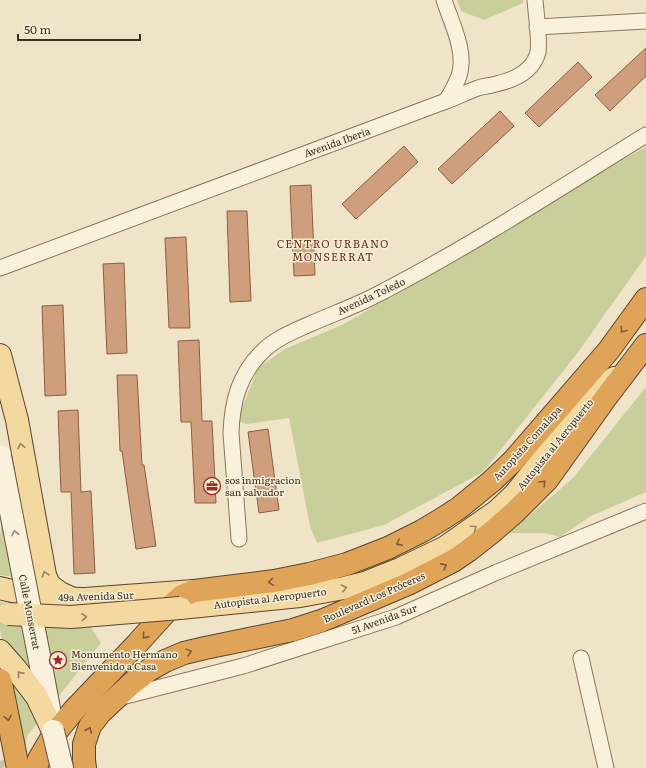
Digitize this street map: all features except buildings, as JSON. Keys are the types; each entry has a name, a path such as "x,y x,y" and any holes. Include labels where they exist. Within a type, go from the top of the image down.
{"highway":[{"name":"Autopista Comalapa","path":"194,591 274,581 347,564 388,548 422,531 459,508 492,481 513,461 608,350 646,299"},
{"name":"Boulevard Los Próceres","path":"85,768 84,744 90,726 113,700 149,670 184,653 293,630 321,621 408,584 453,561 469,550 515,512 547,480 607,396 641,352"},
{"path":"36,768 39,759 52,737 74,710 174,603 182,596 194,591"},
{"path":"0,680 18,768"}],"main road":[{"name":"Autopista al Aeropuerto","path":"4,614 71,617 300,596 365,583 400,570 444,548 502,507 515,494 592,398 641,352"},
{"path":"0,355 17,420 45,575 50,585 60,594 73,599"},
{"name":"49a Avenida Sur","path":"0,588 35,596 73,599 194,591"},
{"path":"0,651 37,697 53,732"}],"street":[{"path":"444,0 458,41 461,56 459,76 446,101"},
{"name":"Avenida Iberia","path":"0,268 478,88 520,76 525,73 534,62 538,51 535,0"},
{"path":"537,27 646,22"},
{"name":"Avenida Toledo","path":"239,539 231,432 233,406 246,371 260,353 285,335 378,295 412,277 646,135"},
{"name":"Calle Monserrat","path":"0,456 53,732 62,768"},
{"name":"51 Avenida Sur","path":"113,700 243,666 396,617 495,573 646,511"},
{"path":"581,658 606,768"}],"green space":[{"path":"457,0 523,0 523,3 484,20 461,11"},
{"path":"646,147 646,256 579,351 483,472 384,525 317,543 310,526 289,418 247,424 237,421 258,368 285,349 344,324 487,241 618,162"},
{"path":"646,387 646,492 591,516 560,537 544,533 509,533 572,479"},
{"path":"3,498 20,578 0,575 0,540"},
{"path":"0,602 76,604 101,643 27,736 23,768 0,630"}],"tunnel":[{"path":"0,761 2,768"}],"place":[{"name":"sos inmigracion san salvador","path":"212,486"},
{"name":"Monumento Hermano Bienvenido a Casa","path":"58,660"}],"district":[{"name":"CENTRO URBANO MONSERRAT","path":"333,250"}]}
